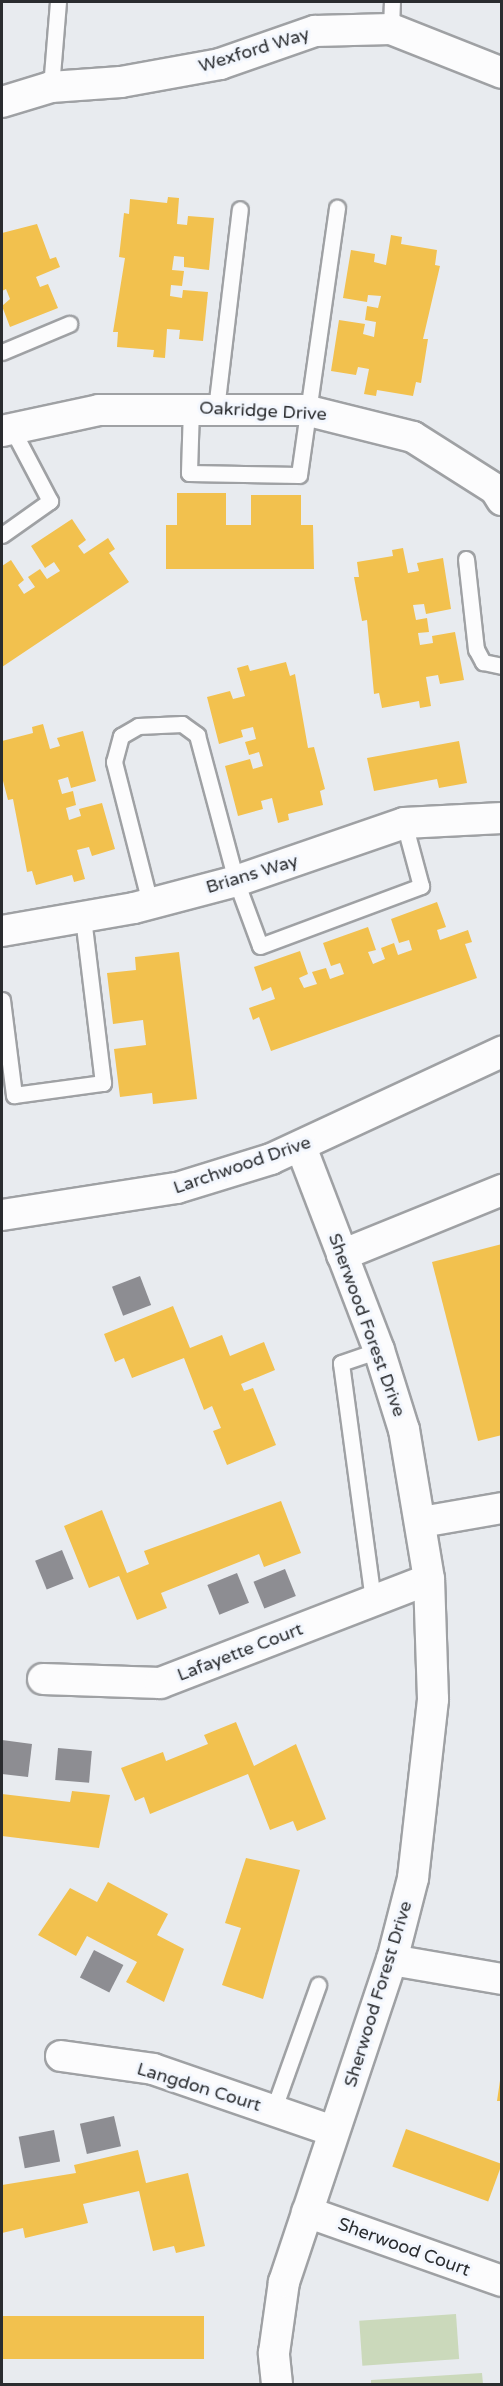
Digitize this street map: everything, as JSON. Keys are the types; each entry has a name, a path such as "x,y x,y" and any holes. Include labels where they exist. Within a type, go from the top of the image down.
{"street":[{"name":"Wexford Way","path":"2,102 51,87 121,82 220,64 315,31 392,15 501,73"},
{"name":"Oakridge Drive","path":"7,430 99,410 203,408 305,410 413,436 499,492"},
{"name":"Brians Way","path":"2,931 83,918 236,882 404,823 501,818"},
{"name":"Larchwood Drive","path":"2,1215 177,1188 301,1147 501,1052"},
{"name":"Sherwood Forest Drive","path":"277,2385 278,2314 333,2131 392,1960 413,1878 431,1739 429,1579 422,1522 404,1430 380,1350 301,1147"},
{"path":"342,1255 501,1190"},
{"path":"422,1522 501,1509"},
{"name":"Lafayette Court","path":"44,1679 160,1683 429,1579"},
{"path":"392,1960 501,1979"},
{"name":"Langdon Court","path":"61,2055 153,2069 333,2131"},
{"name":"Sherwood Court","path":"307,2212 501,2282"}],"lane":[{"path":"51,87 58,2"},
{"path":"240,209 189,473 299,475 305,410 337,208"},
{"path":"2,352 69,324"},
{"path":"2,535 50,501 7,430"},
{"path":"466,559 476,649 483,662 501,666"},
{"path":"150,903 114,762 121,736 138,726 182,724 197,735 236,882 260,946 422,886 404,823"},
{"path":"2,999 14,1095 103,1083 83,918"},
{"path":"373,1600 341,1364 380,1350"},
{"path":"273,2110 318,1985"}],"green space":[{"path":"456,2314 459,2359 362,2366 359,2321"},
{"path":"482,2373 483,2384 371,2384 371,2380"}],"building: Homes":[{"path":"168,197 179,198 177,224 187,225 188,216 214,218 209,270 184,267 184,257 174,256 172,270 184,271 182,286 171,285 170,296 182,298 183,290 208,292 203,341 179,339 180,330 167,329 165,358 153,357 154,350 117,347 118,332 113,332 125,258 119,257 124,213 129,214 130,199 167,203"},
{"path":"37,224 50,259 56,257 60,267 36,277 40,287 48,284 58,308 10,327 2,306 10,299 6,289 2,291 2,233"},
{"path":"391,235 402,237 401,244 437,250 435,265 440,266 423,339 428,339 421,383 416,382 413,396 377,390 376,396 364,394 369,369 358,367 356,375 331,371 339,320 365,324 363,334 374,337 376,322 365,320 367,306 378,308 381,296 368,295 367,302 343,298 351,250 375,254 374,262 386,265"},
{"path":"177,493 226,493 226,525 251,525 251,495 301,495 301,525 313,525 314,569 166,569 166,525 177,525"},
{"path":"72,519 86,540 78,546 84,554 108,538 115,549 109,553 129,582 2,667 2,566 11,560 24,580 18,585 24,594 35,587 28,577 40,569 47,579 60,571 54,562 45,568 31,546"},
{"path":"403,548 408,573 419,571 417,563 443,558 451,609 426,614 424,604 413,605 416,620 427,618 429,632 418,633 420,645 433,643 432,636 455,632 464,680 440,684 438,675 426,677 431,706 420,708 419,701 382,708 379,693 374,694 367,620 362,621 354,577 359,577 357,562 393,556 392,550"},
{"path":"286,662 290,676 295,674 308,748 314,747 325,789 320,791 323,805 288,814 289,820 278,823 272,798 261,801 263,809 238,816 225,766 250,759 253,769 263,766 259,752 249,755 245,742 256,739 253,727 241,730 243,737 219,744 207,697 230,691 233,699 245,696 237,668 248,665 250,671"},
{"path":"43,724 50,749 60,746 57,738 83,731 96,781 71,788 68,777 58,780 62,794 73,791 76,805 66,808 69,820 81,816 79,809 102,803 115,849 92,856 89,847 77,850 85,879 74,882 72,875 36,885 32,871 27,872 13,799 8,800 2,777 2,741 33,733 32,727"},
{"path":"459,741 467,783 439,788 437,779 374,791 367,758"},
{"path":"437,902 446,927 437,930 440,940 468,930 472,942 465,944 477,978 271,1051 259,1017 253,1020 249,1008 275,999 271,987 262,991 254,967 300,951 308,974 299,978 304,988 317,984 312,972 326,968 330,979 344,974 340,963 331,966 323,943 368,927 376,950 368,952 373,964 385,959 381,948 394,943 398,955 412,950 409,940 399,943 391,919"},
{"path":"179,952 197,1099 153,1104 152,1093 120,1097 114,1049 146,1045 143,1020 113,1024 107,973 136,970 135,957"},
{"path":"502,1244 502,1435 478,1441 432,1262"},
{"path":"173,1306 190,1348 222,1335 230,1356 264,1342 275,1370 241,1384 244,1391 253,1388 276,1445 227,1465 213,1431 221,1428 212,1406 204,1410 184,1358 132,1378 124,1358 115,1362 104,1334"},
{"path":"281,1501 301,1553 264,1567 259,1554 161,1593 167,1608 137,1620 119,1576 89,1588 64,1526 102,1510 127,1573 149,1564 144,1551"},
{"path":"236,1722 254,1766 296,1744 326,1819 297,1831 293,1821 270,1830 248,1774 150,1814 144,1797 135,1801 121,1768 163,1752 166,1761 208,1744 204,1735"},
{"path":"72,1791 110,1795 99,1848 2,1836 2,1794 70,1802"},
{"path":"246,1858 300,1870 263,1999 222,1985 241,1928 225,1923"},
{"path":"108,1882 168,1914 157,1935 184,1949 164,2002 126,1982 137,1962 87,1936 76,1956 38,1935 70,1888 97,1902"},
{"path":"502,2067 502,2101 497,2101"},
{"path":"406,2129 502,2164 488,2201 392,2167"},
{"path":"138,2150 146,2183 188,2173 205,2246 176,2253 174,2246 153,2251 139,2191 83,2204 88,2223 25,2238 23,2228 2,2233 2,2185 76,2173 74,2165"},
{"path":"2,2316 204,2316 204,2359 2,2359"}],"building: Industry":[{"path":"140,1276 151,1305 123,1316 112,1287"},
{"path":"62,1550 74,1579 47,1590 35,1561"},
{"path":"285,1569 296,1596 264,1609 253,1582"},
{"path":"237,1573 249,1603 219,1615 207,1585"},
{"path":"2,1740 32,1744 28,1777 2,1774"},
{"path":"58,1748 92,1751 89,1783 55,1780"},
{"path":"94,1950 123,1965 109,1993 80,1978"},
{"path":"114,2116 121,2146 87,2154 80,2124"},
{"path":"54,2130 60,2161 25,2168 19,2137"}]}
